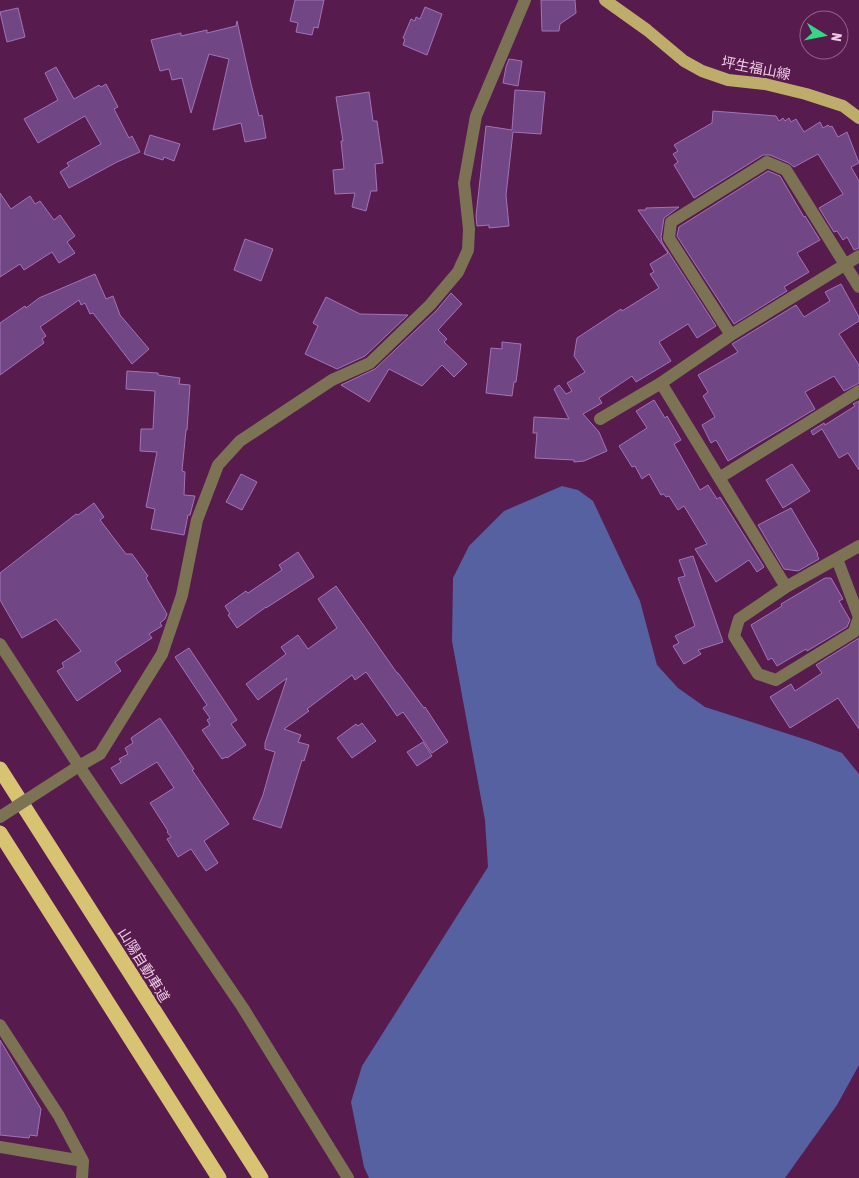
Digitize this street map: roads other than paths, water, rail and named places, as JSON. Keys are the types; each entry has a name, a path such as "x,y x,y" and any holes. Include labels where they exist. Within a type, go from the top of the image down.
{"highway":[{"name":"山陽自動車道","path":"0,769 260,1178"},
{"path":"0,833 219,1178"}],"main road":[{"name":"坪生福山線","path":"606,0 647,30 684,61 702,71 728,80 765,84 806,94 843,106 859,118"}],"street":[{"path":"0,816 100,754 162,654 182,595 197,520 218,465 240,441 332,380 370,363 430,305 458,272 468,250 469,229 464,183 476,116 525,0"},
{"path":"731,335 669,238 671,222 767,162 786,170 859,287"},
{"path":"600,419 661,383 731,335 859,256"},
{"path":"661,383 786,588"},
{"path":"719,478 859,392"},
{"path":"837,558 859,617 854,632 776,680 758,674 734,636 739,619 786,588 837,558 859,546"},
{"path":"0,644 79,766 243,1008 348,1178"},
{"path":"0,1025 60,1116 84,1161 82,1178"},
{"path":"0,1147 84,1161"}]}
